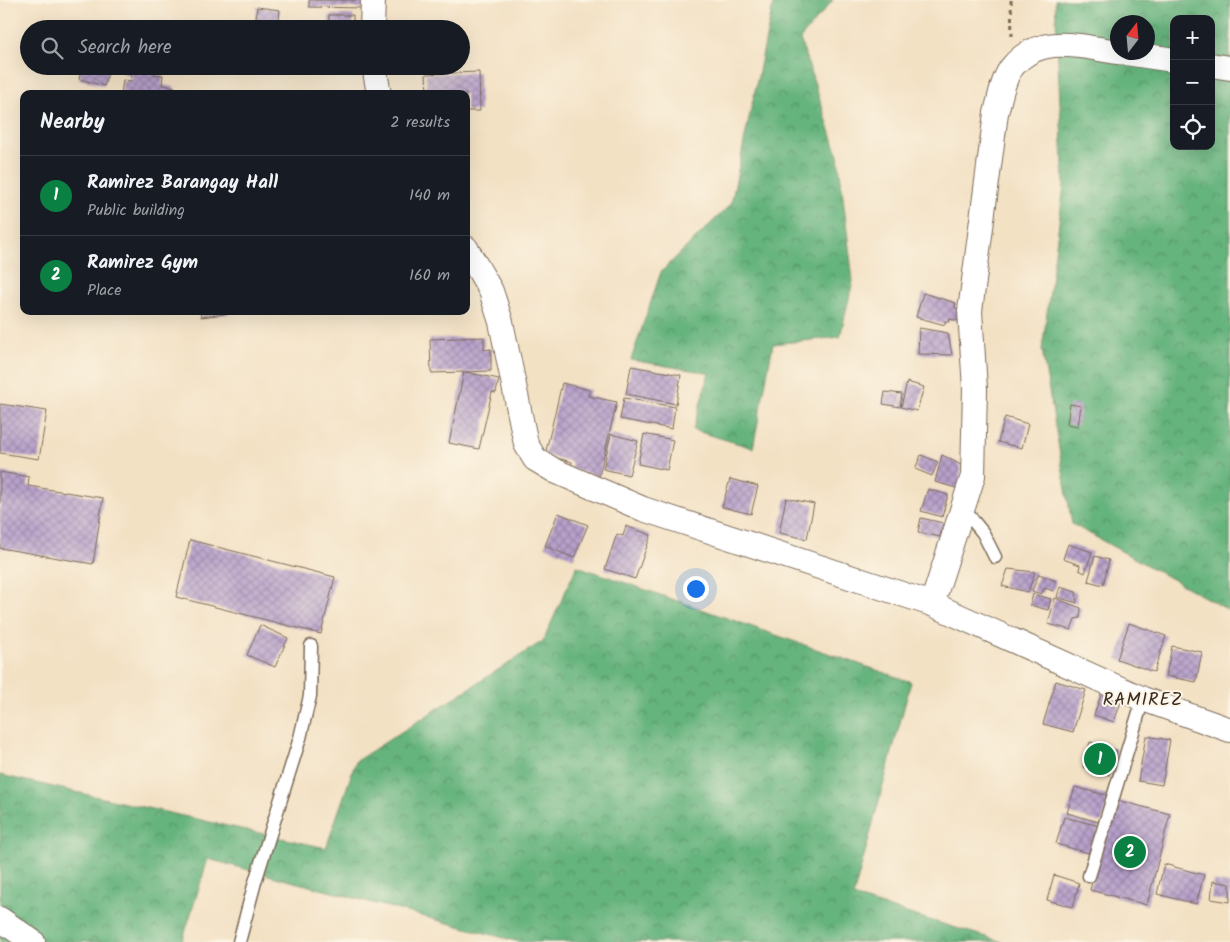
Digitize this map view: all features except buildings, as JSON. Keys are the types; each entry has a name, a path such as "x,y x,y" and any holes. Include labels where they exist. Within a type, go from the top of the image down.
{"street":[{"path":"372,20 373,0"},
{"path":"932,604 973,476 975,388 970,311 996,113 1003,86 1012,66 1030,51 1045,44 1110,51"},
{"path":"1155,57 1170,59"},
{"path":"1215,66 1230,68"},
{"path":"376,75 378,90"},
{"path":"470,255 491,291 501,322 526,444 535,459 554,471 643,509 932,604 1143,699 1230,730"},
{"path":"0,919 33,942"}],"lane":[{"path":"962,507 983,533 995,557"},
{"path":"239,942 254,882 300,738 310,696 312,646"},
{"path":"1089,876 1143,699"}],"path":[{"path":"1011,0 1012,66"}],"green space":[{"path":"774,0 833,0 800,39 838,155 853,281 840,337 773,344 753,448 693,430 709,373 631,360 661,272 731,204"},
{"path":"1055,0 1230,0 1230,611 1072,524 1042,350 1064,185"},
{"path":"577,566 911,682 853,897 1003,942 519,942 208,859 182,942 0,942 0,775 326,848 356,761 543,641"}],"place":[{"name":"Ramirez Barangay Hall","path":"1100,759"},
{"name":"Ramirez Gym","path":"1130,852"}],"district":[{"name":"RAMIREZ","path":"1143,699"}]}
